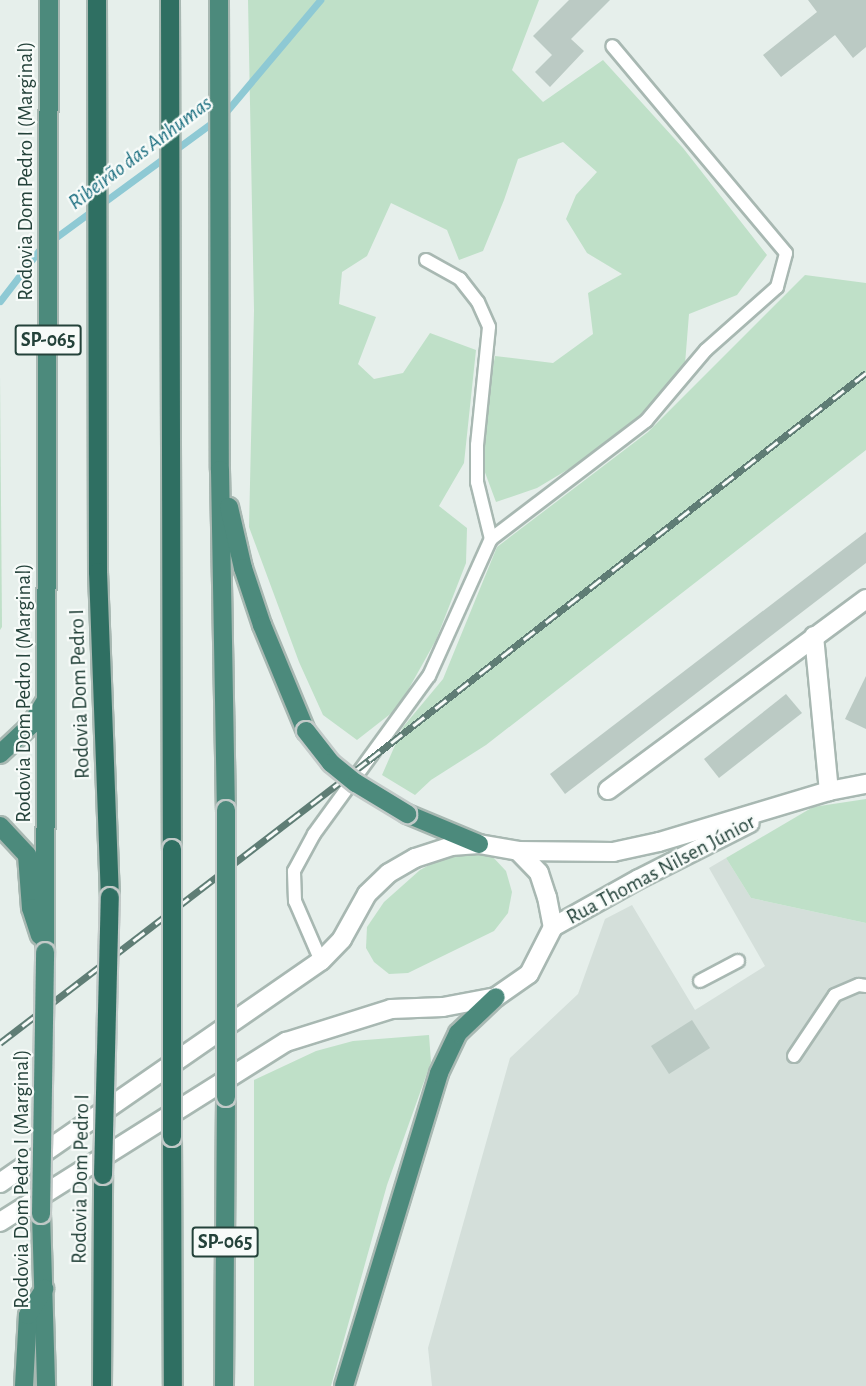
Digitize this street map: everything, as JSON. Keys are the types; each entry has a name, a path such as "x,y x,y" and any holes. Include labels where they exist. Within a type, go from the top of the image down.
{"highway":[{"name":"Rodovia Dom Pedro I (Marginal)","path":"46,1386 42,1214 49,0"},
{"name":"SP-065","path":"170,0 169,486 173,1386"},
{"path":"219,0 220,470 243,568 282,680 306,731 331,763 356,783 407,814 479,844"},
{"name":"Rodovia Dom Pedro I","path":"96,9 98,572 110,897 103,1175 102,1386"},
{"name":"SP-065","path":"220,470 226,810 224,1386"},
{"path":"0,754 31,724 46,698"},
{"path":"0,826 27,855 31,908 45,952"},
{"path":"344,1386 439,1073 458,1033 496,997"},
{"path":"24,1386 28,1315 44,1289"}],"street":[{"path":"608,790 866,599"},
{"path":"814,636 829,791"},
{"name":"Rua Thomas Nilsen Júnior","path":"0,1183 321,961 342,939 367,894 389,873 415,858 451,846 479,844 518,851 613,852 659,842 829,791 866,784"},
{"name":"Rua Thomas Nilsen Júnior","path":"0,1222 286,1042 391,1010 443,1007 496,997 529,974 553,927 786,803"},
{"path":"518,851 539,873 548,897 553,927"}],"lane":[{"path":"321,961 295,901 294,871 314,834 429,676 491,539 646,420 706,350 777,287 786,253 612,46"},
{"path":"426,260 460,279 478,302 489,327 477,472 483,514 491,539"},
{"path":"659,842 681,857"},
{"path":"700,981 738,961"},
{"path":"794,1056 835,995 859,985 866,986"}],"shaded area":[{"path":"726,858 751,898 866,923 866,1386 432,1386 428,1348 510,1058 578,994 605,919 632,905 695,1010 765,966 709,868"}],"green space":[{"path":"248,0 539,0 512,70 543,102 603,60 683,148 767,255 737,295 689,314 685,364 639,427 537,488 496,502 477,451 495,356 553,363 593,334 588,293 622,274 587,253 566,219 576,195 597,172 563,142 518,159 483,251 459,260 447,230 391,203 367,256 342,272 339,304 376,317 358,364 374,379 403,373 430,333 476,350 464,463 439,506 467,528 466,563 436,640 398,708 357,740 323,715 299,662 249,527 254,310"},
{"path":"805,275 866,283 866,450 486,745 431,780 415,795 382,775 403,727 443,679 497,547 648,432"},
{"path":"0,375 2,627 0,630"},
{"path":"866,799 866,923 751,898 726,858 813,807"},
{"path":"470,852 491,855 506,871 512,892 508,913 494,931 408,973 389,974 374,962 366,948 367,927 384,902 420,870 446,856"},
{"path":"429,1035 431,1062 387,1185 331,1386 254,1386 254,1080 316,1051 353,1041"}],"building":[{"path":"569,0 610,0 571,39 584,51 550,87 535,72 552,55 533,36"},
{"path":"808,0 866,0 866,47 853,58 835,35 781,77 763,55 817,12"},
{"path":"866,532 866,563 565,794 550,774"},
{"path":"866,676 866,729 845,719"},
{"path":"786,694 802,713 719,778 704,759"},
{"path":"692,1020 710,1048 669,1074 651,1046"}],"waterway":[{"name":"Ribeirão das Anhumas","path":"0,301 40,249 225,113 320,0"}],"railway":[{"path":"0,1043 369,760 866,373"}]}
